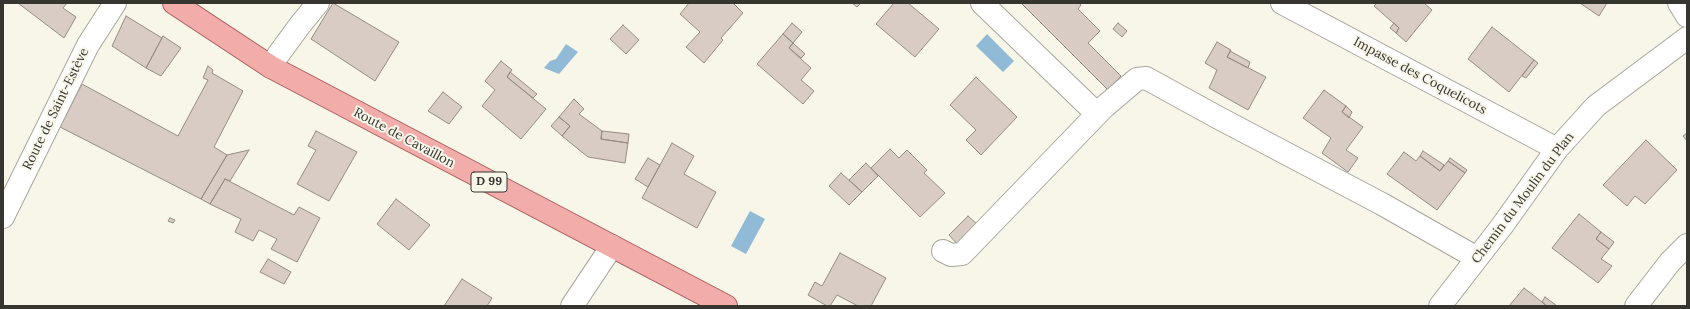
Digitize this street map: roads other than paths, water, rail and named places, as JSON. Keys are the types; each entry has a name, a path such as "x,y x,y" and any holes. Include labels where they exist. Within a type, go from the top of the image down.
{"main road":[{"name":"Route de Cavaillon","path":"174,3 271,67 726,306"}],"street":[{"name":"Route de Saint-Estève","path":"3,217 88,45 115,3"},
{"path":"271,67 282,49 318,3"},
{"path":"982,3 1097,114"},
{"name":"Impasse des Coquelicots","path":"1282,3 1557,149"},
{"path":"1679,3 1687,16"},
{"name":"Chemin du Moulin du Plan","path":"1440,306 1557,149 1596,106 1687,38"},
{"path":"943,251 950,255 962,254 1097,114 1136,79 1146,78 1216,118 1382,204 1477,258"},
{"path":"1636,306 1670,262 1687,245"},
{"path":"572,306 612,246"}],"water":[{"path":"987,34 1014,61 1003,72 976,46"},
{"path":"566,44 578,52 559,74 544,68 550,61 556,59"},
{"path":"750,211 765,219 746,254 731,246"}]}
